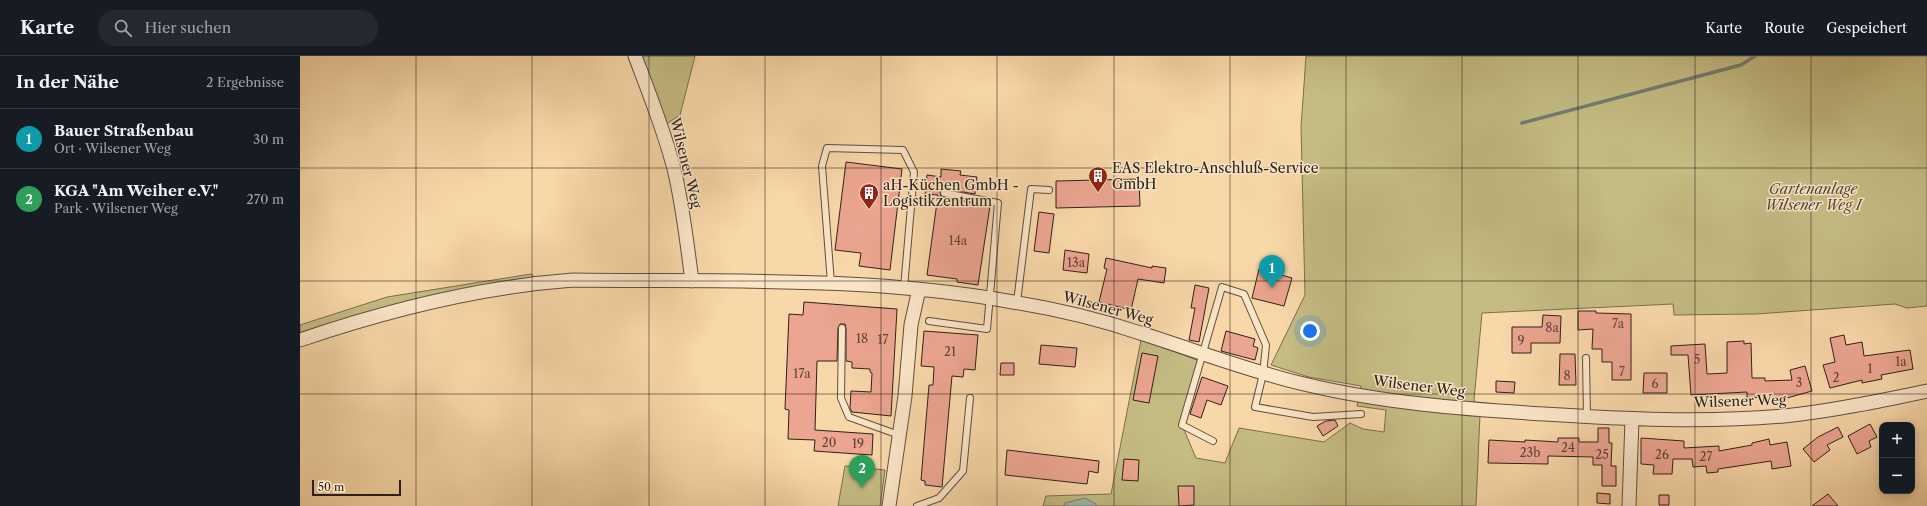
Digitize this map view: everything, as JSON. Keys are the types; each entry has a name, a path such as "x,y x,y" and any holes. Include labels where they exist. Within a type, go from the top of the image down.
{"street":[{"name":"Wilsener Weg","path":"635,56 662,127 674,170 681,204 692,281"},
{"name":"Wilsener Weg","path":"300,340 338,327 454,296 535,284 573,280 831,283 919,289 1017,302 1068,312 1114,324 1263,374 1308,385 1359,395 1478,410 1632,419 1735,419 1784,416 1831,410 1927,391"},
{"path":"889,506 900,435 911,325 919,289"},
{"path":"1629,506 1632,419"}],"lane":[{"path":"831,283 822,166 827,148 903,150 914,172 904,288"},
{"path":"1017,302 1031,189 1049,190"},
{"path":"929,321 987,328 998,203 944,193"},
{"path":"1213,441 1182,425 1222,287 1244,294 1266,345 1263,374 1255,407 1313,417 1361,414"},
{"path":"842,328 841,398 849,417 900,435"},
{"path":"1586,358 1587,417"},
{"path":"917,506 939,498 963,471 970,398"}],"green space":[{"path":"635,56 695,56 680,115 662,127"},
{"name":"Gartenanlage Wilsener Weg I","path":"1306,56 1927,56 1927,306 1907,308 1895,304 1756,314 1674,315 1673,304 1482,313 1474,400 1480,414 1476,506 1043,506 1046,496 1111,494 1141,340 1200,361 1182,425 1196,458 1225,463 1239,428 1324,442 1350,423 1363,429 1384,432 1386,410 1357,406 1361,386 1309,377 1271,365 1305,295 1301,127"},
{"path":"531,274 542,283 454,297 300,340 300,325 387,297"},
{"path":"845,466 885,470 880,506 838,506"}],"shaded area":[{"path":"1085,498 1096,504 1096,506 1064,506 1065,503"}],"building":[{"name":"aH-Küchen GmbH - Logistikzentrum","path":"846,162 902,169 890,270 859,266 861,253 835,250"},
{"path":"941,169 961,171 960,175 977,177 975,194 944,189 940,192 941,197 990,206 978,285 957,282 957,279 927,275 938,195 925,194 927,175 941,177"},
{"name":"EAS Elektro-Anschluß-Service GmbH","path":"1139,179 1140,206 1056,208 1056,181"},
{"path":"1039,212 1054,214 1049,253 1034,251"},
{"path":"1065,250 1089,254 1087,273 1063,270"},
{"path":"1106,258 1152,268 1152,266 1166,268 1164,283 1138,279 1131,310 1099,302 1107,269 1104,268"},
{"path":"1259,269 1292,278 1284,306 1252,298"},
{"path":"1195,285 1209,288 1199,342 1189,340 1195,308 1191,308"},
{"path":"804,302 897,309 891,416 852,412 850,408 851,391 871,392 872,373 870,372 870,369 852,368 852,362 846,361 845,324 840,324 838,328 837,361 817,361 815,430 873,434 872,455 814,451 815,440 788,439 789,410 785,409 789,314 803,315"},
{"path":"1578,311 1631,314 1631,380 1612,380 1612,362 1602,362 1602,349 1592,349 1593,329 1578,330"},
{"path":"1543,315 1561,316 1560,343 1531,343 1531,353 1512,353 1512,327 1542,327"},
{"path":"924,331 978,335 975,370 964,369 963,377 952,376 942,487 925,485 925,481 921,480 929,385 933,385 934,367 921,366"},
{"path":"1226,331 1255,339 1253,346 1258,348 1255,360 1221,351"},
{"path":"1844,335 1846,345 1862,342 1864,356 1910,350 1913,369 1881,375 1882,379 1862,383 1862,380 1830,388 1823,365 1835,362 1830,338"},
{"path":"1744,341 1744,344 1751,343 1752,378 1765,378 1765,381 1792,380 1790,370 1805,366 1812,391 1787,398 1766,399 1766,397 1747,398 1747,392 1691,395 1688,355 1671,355 1671,346 1705,344 1707,374 1727,373 1727,342"},
{"path":"1041,345 1077,348 1075,367 1039,364"},
{"path":"1142,353 1158,356 1149,403 1133,400"},
{"path":"1560,354 1575,354 1576,385 1559,385"},
{"path":"1001,363 1014,363 1014,375 1000,375"},
{"path":"1644,373 1667,373 1667,393 1643,393"},
{"path":"1202,377 1228,386 1221,405 1207,400 1201,418 1190,414"},
{"path":"1496,381 1515,382 1514,393 1496,392"},
{"path":"1335,420 1338,426 1323,436 1317,426 1326,421"},
{"path":"1870,424 1877,437 1869,441 1871,447 1857,454 1848,436"},
{"path":"1838,427 1843,437 1827,445 1830,450 1814,462 1803,449 1818,437"},
{"path":"1598,428 1609,428 1609,443 1612,443 1611,466 1616,466 1616,486 1602,486 1602,465 1593,465 1593,457 1548,456 1548,464 1488,463 1489,440 1558,442 1558,438 1579,438 1579,442 1598,442"},
{"path":"1641,438 1684,441 1684,448 1719,446 1719,451 1752,445 1752,443 1769,439 1770,445 1787,442 1791,466 1772,469 1771,461 1718,469 1718,472 1707,473 1706,466 1693,467 1692,459 1673,459 1672,474 1653,474 1654,465 1641,464"},
{"path":"1007,450 1099,461 1098,473 1089,471 1087,484 1005,475"},
{"path":"1124,459 1139,460 1138,481 1122,480"},
{"path":"1178,486 1194,486 1194,505 1179,506"},
{"path":"1597,493 1610,494 1610,504 1597,503"},
{"path":"1828,494 1838,506 1812,506"},
{"path":"1659,495 1669,495 1669,505 1659,505"}],"waterway":[{"path":"1522,123 1741,65 1755,56"}],"place":[{"name":"EAS Elektro-Anschluß-Service GmbH","path":"1098,193"},
{"name":"aH-Küchen GmbH - Logistikzentrum","path":"869,210"},
{"name":"Bauer Straßenbau","path":"1272,288"},
{"name":"KGA \"Am Weiher e.V.\"","path":"862,488"}]}
